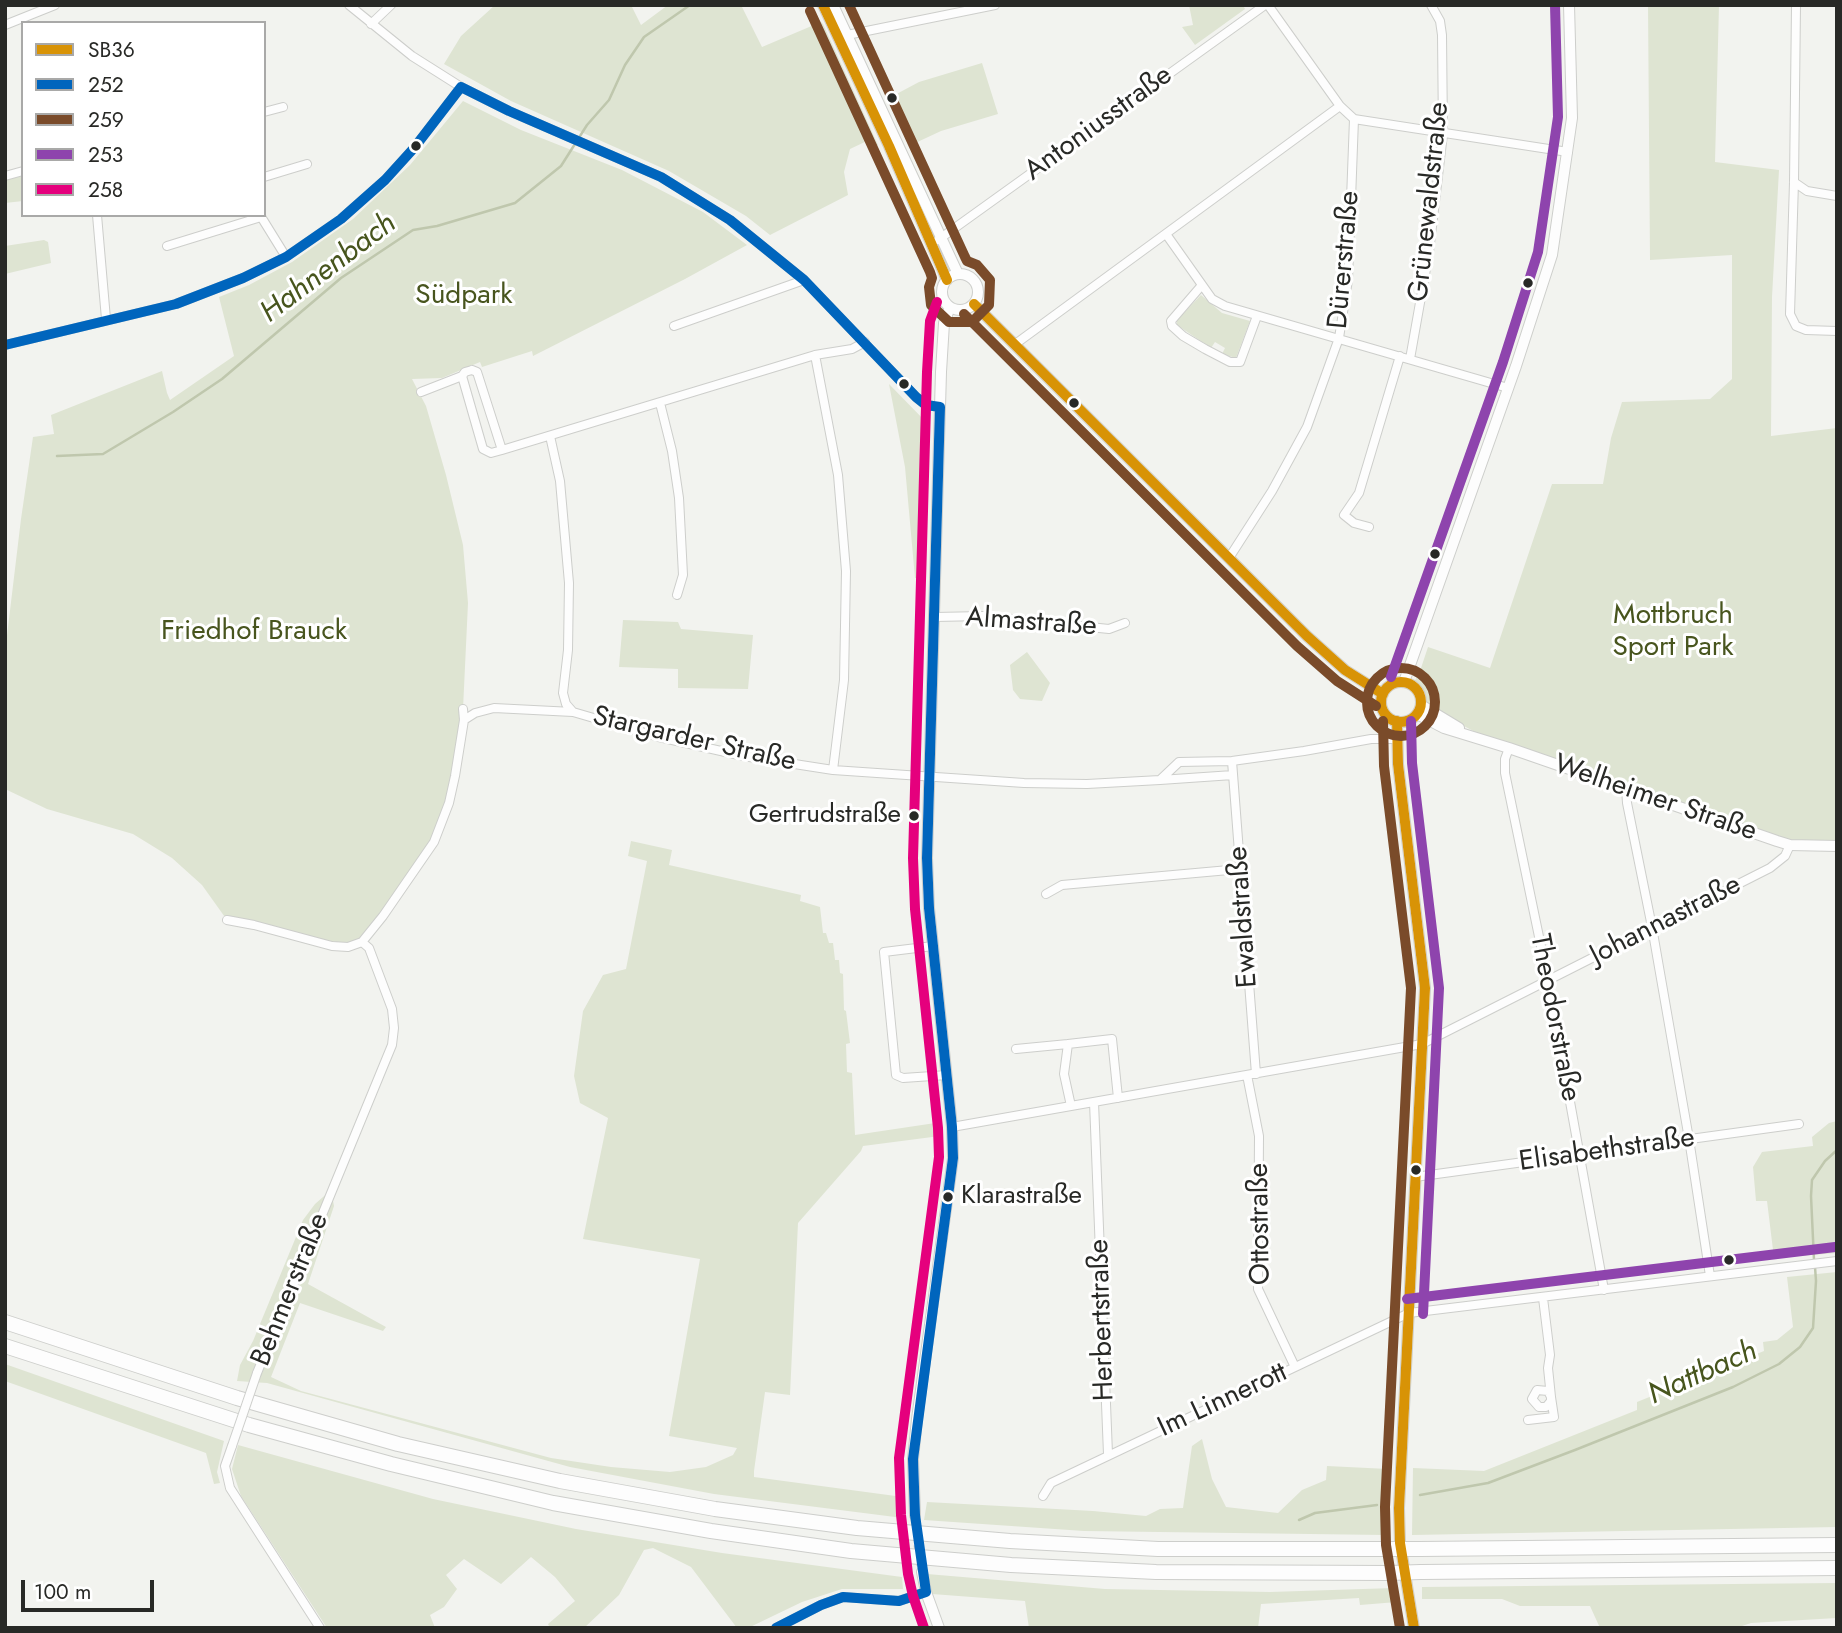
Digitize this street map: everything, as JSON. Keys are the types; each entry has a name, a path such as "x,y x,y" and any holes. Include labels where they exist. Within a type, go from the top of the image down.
{"highway":[{"path":"5,1322 237,1398 398,1444 560,1481 715,1509 857,1528 1010,1541 1158,1549 1837,1545"},
{"path":"5,1346 249,1425 391,1464 553,1503 711,1531 851,1551 999,1564 1156,1572 1421,1573 1837,1568"}],"street":[{"path":"5,25 55,5"},
{"path":"349,5 412,56 461,87 509,111 661,177 751,235 804,280 916,397 926,405 940,407"},
{"path":"372,24 391,5"},
{"path":"823,5 937,241 958,274"},
{"path":"833,5 937,241 947,280 942,294 950,307 963,310 974,304 978,297 977,285 968,275 958,274 947,280"},
{"path":"847,35 996,5"},
{"path":"1266,5 1340,106 1354,119 1568,152"},
{"name":"Antoniusstraße","path":"937,241 1266,5"},
{"name":"Grünewaldstraße","path":"1410,359 1429,252 1443,134 1442,35 1440,21 1431,5"},
{"path":"1404,682 1552,255 1572,118 1570,5"},
{"path":"1796,5 1790,314 1796,326 1806,330 1837,331"},
{"path":"5,345 176,304 243,278 286,257 341,219 385,180 414,148 461,87"},
{"path":"1014,345 1340,106"},
{"path":"266,111 283,107"},
{"name":"Dürerstraße","path":"1229,558 1296,449 1311,417 1339,338 1349,280 1354,119"},
{"path":"266,176 307,164"},
{"path":"1794,182 1807,191 1837,196"},
{"path":"97,217 106,319"},
{"path":"167,246 257,217"},
{"path":"261,217 286,257"},
{"path":"1166,234 1212,299 1225,306 1508,388"},
{"path":"674,326 804,280"},
{"path":"1202,285 1171,321 1172,327 1205,349 1230,362 1240,362 1257,316"},
{"path":"974,304 1307,636 1345,670 1383,694"},
{"path":"915,1515 913,1459 917,1419 951,1175 952,1127 933,946 927,858 940,407 944,323 950,307"},
{"path":"462,376 482,449 491,453 815,355 852,349 865,342"},
{"path":"815,355 838,475 846,579 844,680 833,770"},
{"path":"1368,527 1354,523 1344,515 1359,493 1400,356"},
{"path":"421,393 462,376 465,372 477,372 502,450"},
{"path":"660,403 672,451 679,498 683,575 677,595"},
{"name":"Stargarder Straße","path":"550,436 559,481 569,583 564,693 566,704 573,712 659,737 743,756 833,770 928,778"},
{"name":"Almastraße","path":"935,617 983,616 1109,629 1125,623"},
{"path":"1404,682 1416,689 1420,696 1419,709 1406,721 1397,721 1384,712 1383,694 1392,684 1404,682"},
{"path":"464,720 475,713 494,708 573,712"},
{"path":"228,920 332,946 348,947 362,942 433,842 449,803 464,720 463,709"},
{"name":"Welheimer Straße","path":"1419,709 1444,728 1626,789 1787,850 1837,846"},
{"path":"1397,721 1425,988 1399,1508 1400,1543 1414,1628"},
{"path":"1160,780 1179,762 1232,761 1371,739 1397,739"},
{"name":"Theodorstraße","path":"1508,748 1505,759 1506,773 1548,980 1604,1290"},
{"name":"Ewaldstraße","path":"1232,761 1252,1074"},
{"path":"928,778 1087,784 1233,775"},
{"path":"1626,789 1689,1139 1710,1276"},
{"name":"Johannastraße","path":"1422,1044 1770,868 1787,850"},
{"path":"1046,894 1062,885 1240,869"},
{"name":"Behmerstraße","path":"320,1628 230,1488 225,1465 257,1373 392,1045 392,1009 369,948 362,942"},
{"path":"933,946 884,952 896,1075 902,1078 947,1075"},
{"path":"1016,1049 1112,1039 1118,1098"},
{"path":"1069,1044 1064,1074 1071,1106"},
{"path":"952,1127 1422,1044"},
{"name":"Ottostraße","path":"1252,1074 1259,1136 1258,1289 1295,1367"},
{"name":"Herbertstraße","path":"1094,1102 1108,1454"},
{"name":"Elisabethstraße","path":"1415,1177 1798,1124"},
{"name":"Im Linnerott","path":"1042,1496 1051,1483 1108,1454 1409,1312 1837,1261"},
{"path":"1528,1420 1554,1417 1543,1298"},
{"path":"922,1572 939,1628"},
{"path":"776,1628 843,1597 899,1601 926,1592"}],"green space":[{"path":"495,5 631,5 641,25 668,5 741,5 762,47 821,22 878,145 873,148 869,140 850,149 844,172 848,195 770,235 746,216 669,171 511,101 444,64 461,36"},
{"path":"1189,5 1243,5 1245,9 1195,45 1182,27 1193,25"},
{"name":"Mottbruch Sport Park","path":"1648,5 1719,5 1715,162 1779,170 1772,297 1771,436 1837,428 1837,839 1827,845 1789,843 1477,733 1425,705 1424,693 1414,682 1428,647 1490,668 1552,484 1603,484 1611,438 1622,402 1710,399 1732,379 1732,255 1650,260"},
{"path":"982,63 998,114 941,131 911,145 889,98 919,82"},
{"name":"Friedhof Brauck","path":"463,101 521,130 622,170 703,212 747,245 533,356 532,351 482,367 480,362 442,378 412,379 426,406 463,545 468,603 464,720 441,824 370,933 348,947 227,920 202,885 172,858 133,834 47,809 5,789 5,652 21,519 33,437 54,434 51,415 162,371 170,400 234,356 219,297 249,285 292,262 353,219 410,165"},
{"path":"21,176 21,201 5,203 5,180"},
{"path":"44,240 48,242 51,263 5,274 5,246"},
{"path":"1201,295 1222,313 1250,321 1236,358 1222,354 1225,348 1215,342 1211,348 1177,325 1177,320"},
{"path":"889,384 928,424 929,429 926,578 915,578 905,467"},
{"path":"623,620 678,622 681,629 753,635 748,689 678,688 678,669 619,667"},
{"path":"1027,652 1050,683 1042,701 1020,699 1013,690 1010,665"},
{"path":"631,841 672,850 669,865 801,895 800,901 820,907 823,933 826,933 829,943 833,943 835,960 839,960 840,973 843,974 844,1010 850,1043 846,1044 847,1072 852,1073 855,1135 942,1122 940,1136 863,1146 798,1223 790,1395 765,1392 754,1471 754,1477 903,1497 903,1518 714,1494 570,1467 267,1383 237,1381 240,1365 253,1341 303,1220 315,1204 331,1190 334,1206 308,1284 386,1327 383,1331 300,1303 271,1377 301,1391 551,1458 670,1472 706,1467 733,1455 737,1448 669,1436 700,1259 583,1239 608,1118 580,1103 574,1076 583,1011 603,975 626,969 647,861 628,856"},
{"path":"1837,1121 1837,1253 1774,1258 1767,1201 1756,1201 1753,1167 1762,1152 1813,1146 1812,1137 1829,1123"},
{"path":"1837,1272 1837,1527 1412,1535 1413,1468 1484,1471 1637,1410 1637,1402 1764,1351 1763,1342 1777,1340 1793,1327 1787,1277"},
{"path":"5,1364 224,1441 217,1472 220,1483 214,1484 206,1453 5,1381"},
{"path":"1202,1439 1212,1479 1226,1507 1278,1513 1302,1490 1326,1480 1327,1466 1388,1469 1385,1535 1084,1531 924,1520 927,1502 1146,1516 1160,1509 1183,1508 1192,1446"},
{"path":"238,1445 433,1499 576,1529 722,1553 902,1577 903,1589 842,1589 802,1602 748,1628 737,1628 691,1567 653,1548 644,1550 619,1595 584,1628 550,1628 548,1624 575,1601 555,1577 531,1557 501,1584 464,1559 446,1575 457,1589 444,1607 430,1615 435,1628 327,1628 241,1496 232,1469"},
{"path":"927,1574 1105,1589 1270,1592 1394,1588 1397,1602 1360,1605 1359,1598 1261,1604 1258,1628 1029,1628 1025,1601 932,1594"},
{"path":"1837,1583 1837,1618 1751,1623 1736,1628 1600,1628 1590,1606 1520,1606 1502,1599 1422,1599 1422,1587"}],"waterway":[{"name":"Hahnenbach","path":"57,456 103,454 173,412 222,379 341,278 413,230 437,226 515,203 561,166 587,125 609,100 625,65 644,37 690,5"},
{"name":"Nattbach","path":"1814,1260 1812,1180 1825,1161 1837,1150"},
{"name":"Nattbach","path":"1420,1495 1488,1483 1733,1387 1779,1364 1800,1347 1813,1328 1815,1267"},
{"name":"Nattbach","path":"1299,1520 1315,1513 1377,1505"}],"tunnel":[{"path":"915,1515 921,1565"}],"transit line":[{"name":"SB36","path":"823,5 889,146 947,280"},
{"name":"259","path":"810,11 930,272 931,305 949,322 972,322 989,305 990,280 977,265 967,261 849,5"},
{"name":"253","path":"1391,677 1503,362 1538,252 1558,117 1555,5"},
{"name":"252","path":"461,87 509,111 661,177 730,220 804,280 916,397 926,405 940,407"},
{"name":"252","path":"5,345 176,304 243,278 286,257 341,219 385,180 414,148 461,87"},
{"name":"258","path":"924,1628 908,1574 901,1515 899,1458 939,1157 915,909 913,858 927,372 930,321 937,302"},
{"name":"SB36","path":"974,304 1307,636 1345,670 1383,694"},
{"name":"259","path":"964,314 1297,646 1337,681 1376,706"},
{"name":"252","path":"926,1592 915,1515 913,1459 953,1158 929,908 927,858 940,407"},
{"name":"259","path":"1401,668 1414,671 1425,678 1432,689 1435,702 1432,715 1425,726 1414,733 1401,736 1388,733 1377,726 1370,715 1367,702 1370,689 1377,678 1388,671 1401,668"},
{"name":"SB36","path":"1401,682 1415,688 1421,702 1415,716 1401,722 1387,716 1381,702 1387,688 1401,682"},
{"name":"259","path":"1383,721 1384,766 1411,988 1385,1507 1386,1545 1400,1628"},
{"name":"SB36","path":"1397,721 1398,764 1425,988 1399,1508 1400,1543 1414,1628"},
{"name":"253","path":"1411,721 1412,763 1439,988 1423,1314"},
{"name":"253","path":"1407,1299 1835,1247"},
{"name":"252","path":"776,1628 843,1597 899,1601 926,1592"}],"place":[{"name":"Gertrudstraße","path":"914,816"},
{"name":"Klarastraße","path":"948,1197"}],"park label":[{"name":"Südpark","path":"464,296"}]}
